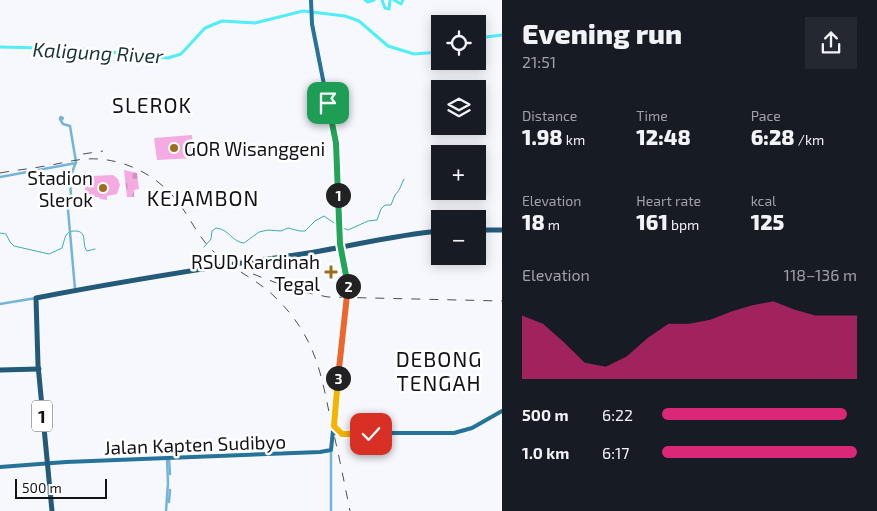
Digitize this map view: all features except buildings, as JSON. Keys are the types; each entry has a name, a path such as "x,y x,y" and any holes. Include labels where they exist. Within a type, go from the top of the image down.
{"highway":[{"path":"486,230 502,230"},
{"path":"0,370 39,368 36,298 431,232"},
{"name":"1","path":"39,368 52,511"}],"main road":[{"path":"311,0 311,17 335,140 339,225 348,292 331,450"},
{"path":"333,436 342,434 456,432 472,428 502,412"},
{"path":"334,426 342,434"},
{"name":"Jalan Kapten Sudibyo","path":"0,467 331,450"}],"street":[{"path":"62,119 65,124 70,126 76,163 70,178 71,192 67,204 76,291"},
{"path":"0,177 76,163"},
{"path":"0,304 36,298"},
{"path":"331,450 331,511"},
{"path":"167,511 168,458"}],"green space":[{"name":"GOR Wisanggeni","path":"192,135 194,158 157,160 154,138"},
{"path":"124,170 137,173 139,189 134,190 134,197 127,197"},
{"name":"Stadion Slerok","path":"113,175 118,179 120,185 117,194 107,196 107,200 91,197 85,190 85,183 91,176"}],"waterway":[{"path":"365,0 368,2 374,0"},
{"path":"382,0 385,8 389,9 390,0"},
{"path":"394,0 401,4 403,0"},
{"name":"Kaligung River","path":"0,47 82,49 168,58 181,54 205,28 222,21 255,23 303,11 345,16 359,21 388,46 414,54 431,53"},
{"name":"Kaligung River","path":"486,37 502,35"},
{"path":"341,227 348,230 368,221 377,220 381,209 385,205 391,205 404,179"},
{"path":"204,247 211,239 212,231 216,228 244,243 259,232 268,230 281,231 288,228 305,231 315,221 324,216 337,225"},
{"path":"0,233 6,234 14,246 49,254 62,248 69,232 78,231 83,235 87,251 95,249"}],"railway":[{"path":"83,154 103,151"},
{"path":"0,173 76,160 98,159 110,160 133,167 163,186 177,200 200,236 211,249 277,299 300,327 320,371 350,511"},
{"path":"253,274 298,291 328,297 502,301"}],"place":[{"name":"GOR Wisanggeni","path":"174,148"},
{"name":"Stadion Slerok","path":"103,188"},
{"name":"RSUD Kardinah Tegal","path":"331,272"}],"district":[{"name":"SLEROK","path":"152,104"},
{"name":"KEJAMBON","path":"203,197"},
{"name":"DEBONG TENGAH","path":"439,370"}],"route":[{"path":"328,103 335,140 338,218 348,285 334,426 342,434 371,434"}]}
